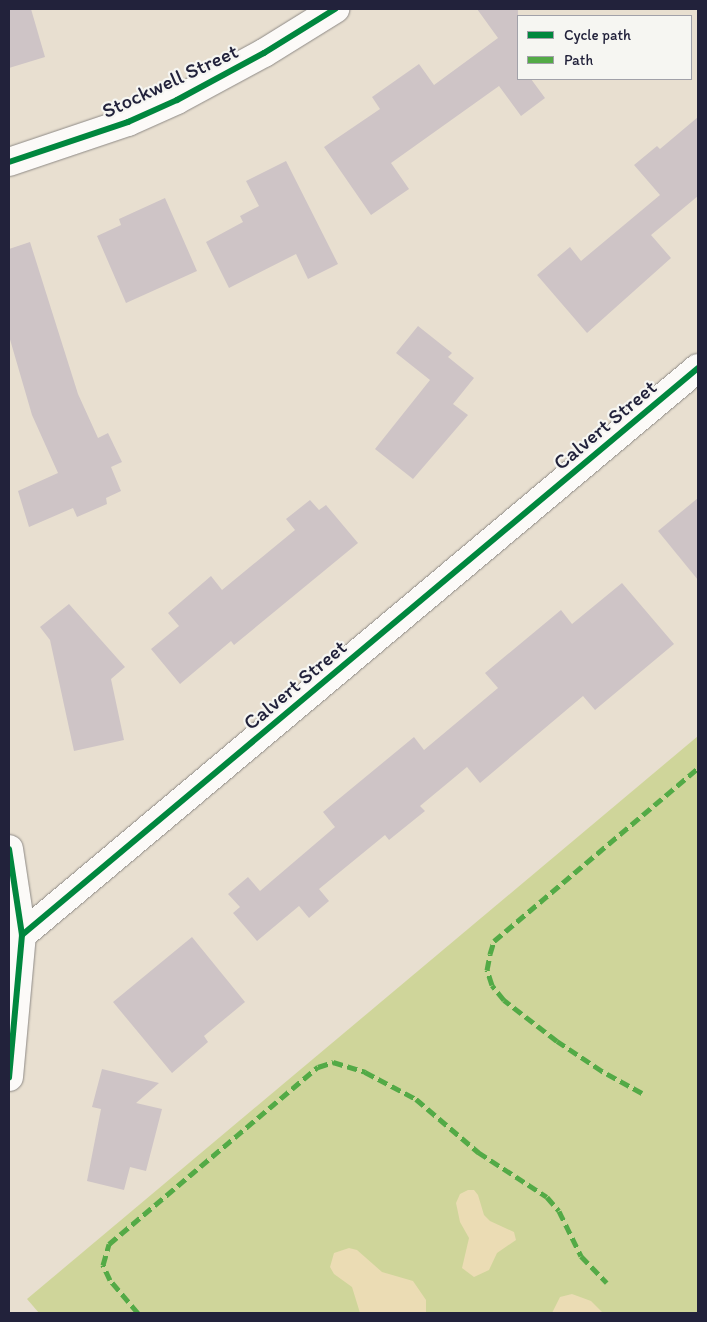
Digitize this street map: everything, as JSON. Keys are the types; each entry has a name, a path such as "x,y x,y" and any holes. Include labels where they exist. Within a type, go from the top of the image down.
{"street":[{"name":"Stockwell Street","path":"9,162 120,125 177,100 264,54 335,9"},
{"name":"Calvert Street","path":"22,935 698,368"},
{"path":"9,849 22,935 9,1077"}],"green space":[{"path":"698,736 698,1313 39,1313 27,1299"}],"sand":[{"path":"468,1190 474,1190 478,1195 484,1215 490,1221 514,1232 516,1240 497,1253 489,1270 474,1277 462,1268 469,1238 460,1222 456,1203 460,1194"},
{"path":"349,1248 357,1250 382,1272 413,1281 426,1300 426,1313 360,1313 352,1287 334,1274 330,1267 334,1253"},
{"path":"572,1294 591,1301 603,1313 552,1313 560,1297"}],"building":[{"path":"9,9 31,9 45,57 9,68"},
{"path":"477,9 518,9 517,80 532,80 545,98 521,116 499,86 391,163 409,189 371,215 324,147 380,109 372,97 419,64 434,85 498,38"},
{"path":"698,117 698,196 651,235 671,258 587,333 537,275 570,247 581,261 660,195 634,165 657,146 660,149"},
{"path":"286,161 338,264 308,279 296,254 229,288 206,242 243,222 240,216 259,206 246,181"},
{"path":"165,198 197,271 126,303 97,236 121,225 119,219"},
{"path":"30,242 78,394 98,438 108,433 122,462 111,467 121,491 106,498 107,504 77,517 73,508 29,527 18,491 58,473 32,415 9,336 9,249"},
{"path":"418,326 452,353 448,357 474,378 453,404 468,415 413,479 375,449 430,380 396,353"},
{"path":"698,498 698,580 658,531"},
{"path":"310,500 319,510 326,505 358,543 234,645 231,641 180,684 151,649 179,626 168,613 211,576 222,590 295,530 286,519"},
{"path":"622,583 674,644 595,710 583,696 480,783 467,767 420,806 425,811 389,840 385,835 319,889 329,901 309,918 299,906 257,941 233,913 240,907 228,894 248,877 260,891 335,827 323,812 414,737 424,750 498,688 485,673 561,610 572,624"},
{"path":"69,604 125,667 111,679 124,740 74,751 50,640 40,627"},
{"path":"192,937 245,1002 204,1036 208,1042 172,1073 113,1002"},
{"path":"102,1069 159,1083 136,1103 162,1109 146,1171 130,1167 124,1190 87,1181 101,1109 92,1107"}],"marked path":[{"path":"642,1093 602,1071 557,1041 504,1000 492,985 487,970 494,941 698,768"},
{"path":"138,1313 110,1280 103,1265 109,1244 318,1067 333,1062 365,1072 416,1099 478,1152 547,1197 559,1211 581,1256 607,1283"}],"cycle path":[{"path":"9,162 128,122 177,100 264,53 335,9"},
{"path":"22,935 698,368"},
{"path":"9,849 22,935 9,1077"}]}
